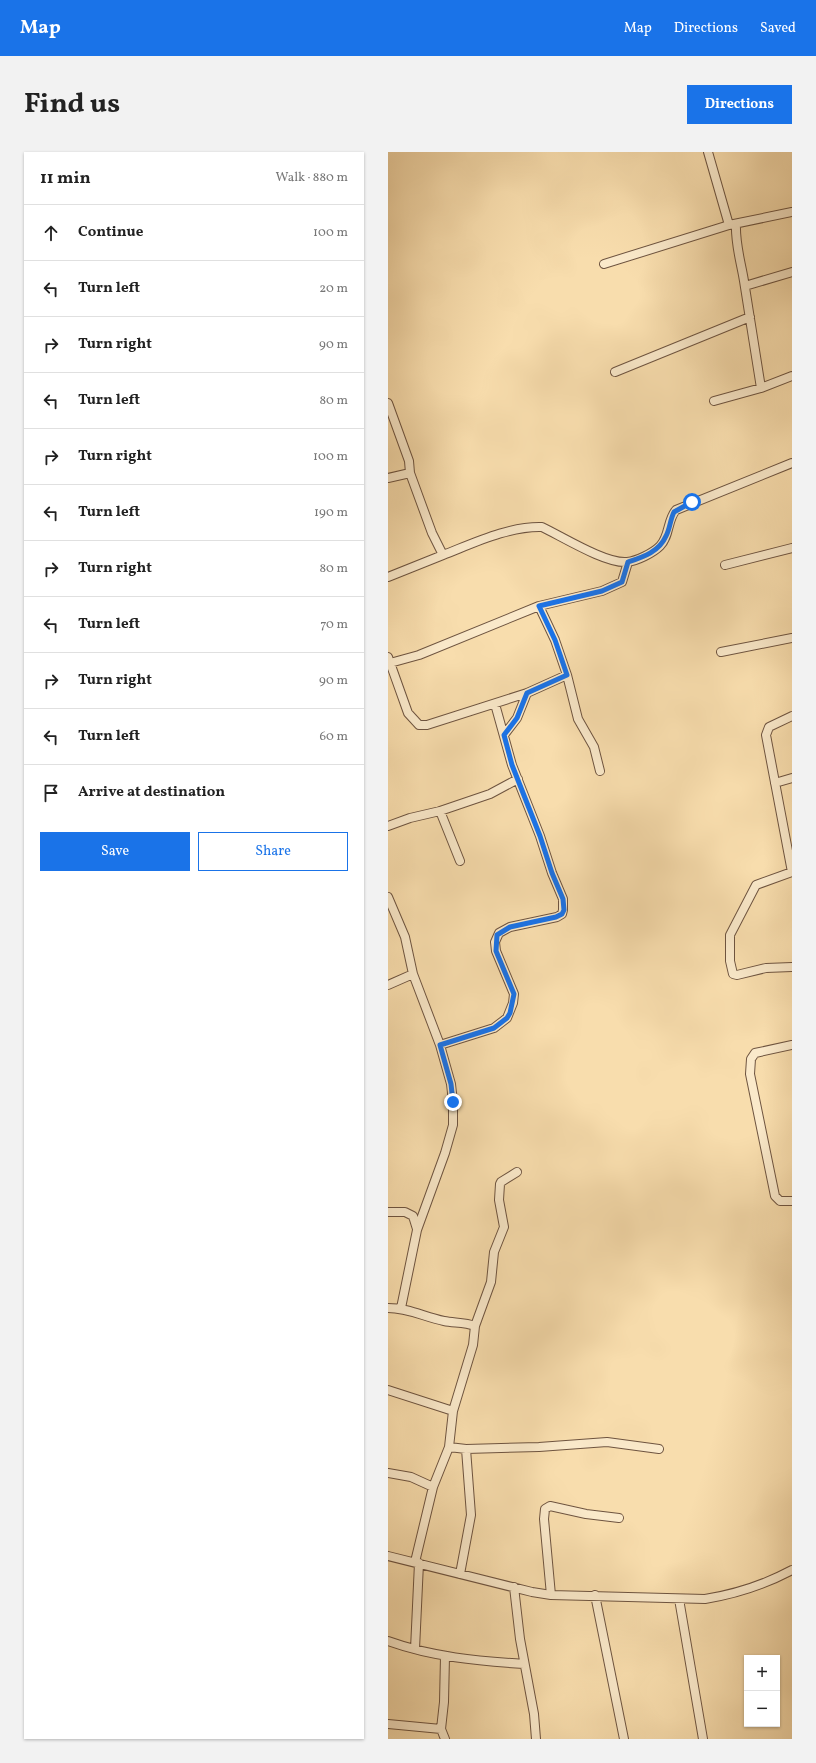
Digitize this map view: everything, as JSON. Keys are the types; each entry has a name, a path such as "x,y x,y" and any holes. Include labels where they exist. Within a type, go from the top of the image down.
{"street":[{"path":"708,152 733,224 745,286 761,388"},
{"path":"604,264 733,224 792,212"},
{"path":"745,286 792,272"},
{"path":"615,372 750,317"},
{"path":"714,401 761,388 792,376"},
{"path":"388,403 409,460 410,473 432,533 443,555"},
{"path":"388,577 495,536 530,527 542,527 613,561 628,562 642,557 660,546 666,536 672,517 676,510 792,463"},
{"path":"388,478 410,473"},
{"path":"725,565 792,548"},
{"path":"567,675 527,693 495,704 419,725 408,713 389,660 419,655 539,606 602,591 622,582 628,562"},
{"path":"539,606 555,640 567,675 578,720 594,747 600,771"},
{"path":"721,652 792,638"},
{"path":"504,735 517,718 527,693"},
{"path":"440,1045 494,1028 507,1018 510,1013 514,994 496,951 495,942 499,933 510,927 556,917 562,914 564,910 561,893 552,873 540,836 518,779 495,704"},
{"path":"792,716 774,724 767,730 766,735 792,872 756,886 730,935 730,961 733,974 737,975 766,968 792,967"},
{"path":"775,782 792,778"},
{"path":"388,826 410,818 440,811 490,794 518,779"},
{"path":"440,811 460,861"},
{"path":"388,897 405,937 413,974 440,1045 451,1084 453,1125 417,1230 401,1308"},
{"path":"388,985 413,974"},
{"path":"792,1045 755,1053 751,1059 750,1074 775,1196 780,1201 792,1201"},
{"path":"415,1649 417,1562 433,1487 449,1447 453,1411 473,1345 475,1326 491,1282 494,1252 504,1227 499,1200 500,1184 517,1172"},
{"path":"388,1212 405,1212 414,1216 417,1230"},
{"path":"388,1308 401,1308 443,1321 466,1323 475,1326"},
{"path":"388,1390 453,1411"},
{"path":"449,1447 466,1449 539,1447 607,1442 660,1449"},
{"path":"460,1574 471,1515 466,1449"},
{"path":"388,1473 410,1477 433,1487"},
{"path":"551,1595 544,1519 545,1509 550,1506 586,1514 619,1518"},
{"path":"388,1556 551,1595 705,1599 727,1596 755,1588 792,1570"},
{"path":"514,1587 520,1639 534,1714 536,1739"},
{"path":"595,1595 624,1739"},
{"path":"679,1599 703,1739"},
{"path":"388,1641 415,1649 467,1660 524,1664"},
{"path":"445,1656 444,1702 441,1729 445,1739"},
{"path":"388,1724 441,1729"}],"route":[{"path":"453,1102 451,1084 440,1045 494,1028 507,1018 513,1003 514,994 496,951 495,942 497,935 510,927 556,917 562,914 564,910 561,893 552,873 540,836 512,765 504,735 517,718 527,693 567,675 555,640 539,606 567,598 602,591 622,582 628,562 652,552 660,546 666,536 674,512 692,502"}]}
